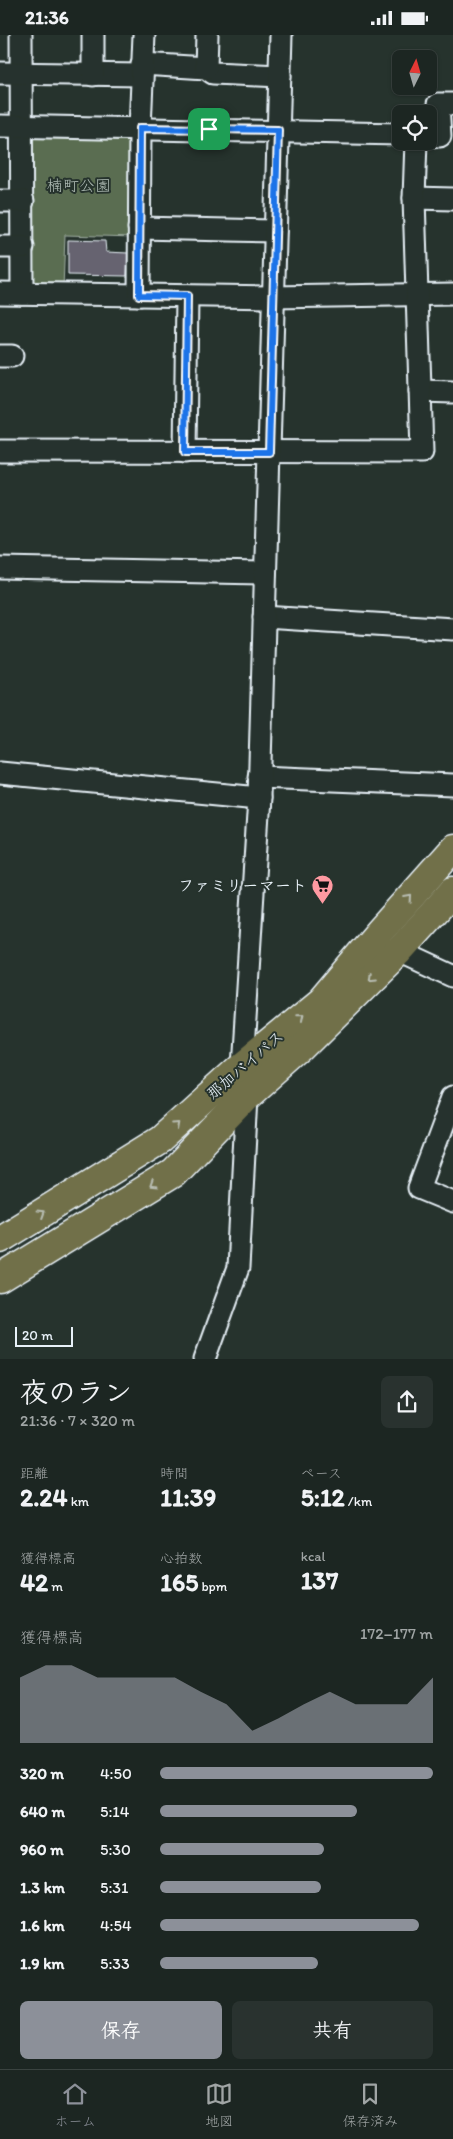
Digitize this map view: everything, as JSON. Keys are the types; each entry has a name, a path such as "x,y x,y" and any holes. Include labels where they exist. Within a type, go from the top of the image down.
{"highway":[{"name":"那加バイパス","path":"0,1239 160,1140 242,1066 321,1001 453,849"},
{"name":"那加バイパス","path":"0,1279 173,1173 247,1096 303,1046 399,951 453,891"}],"street":[{"path":"21,35 23,126 22,293"},
{"path":"93,35 93,75"},
{"path":"139,295 140,128 144,35"},
{"path":"206,68 207,35"},
{"path":"204,1359 238,1268 247,1096 242,1066 259,788 281,35"},
{"path":"0,73 93,75 142,70 206,68 213,73 280,76"},
{"path":"437,135 440,135 438,104 453,104"},
{"path":"0,126 392,134"},
{"path":"0,451 422,452 414,199 416,150"},
{"path":"414,199 453,199"},
{"path":"0,201 23,201"},
{"path":"139,227 275,231"},
{"path":"0,247 23,247"},
{"path":"0,293 274,297 417,293 453,294"},
{"path":"185,452 187,296"},
{"path":"420,391 453,392"},
{"path":"0,568 265,573"},
{"path":"264,617 453,629"},
{"path":"0,773 259,788 453,785"},
{"path":"399,951 453,976"},
{"path":"453,1097 420,1188 453,1202"}],"green space":[{"name":"楠町公園","path":"27,133 135,136 134,237 65,235 63,289 27,287"}],"building":[{"path":"68,240 105,241 106,252 128,253 127,276 68,275"}],"place":[{"name":"ファミリーマート","path":"323,904"}],"route":[{"path":"140,128 209,129 278,130 269,452 185,452 187,296 139,295 140,128"}]}
